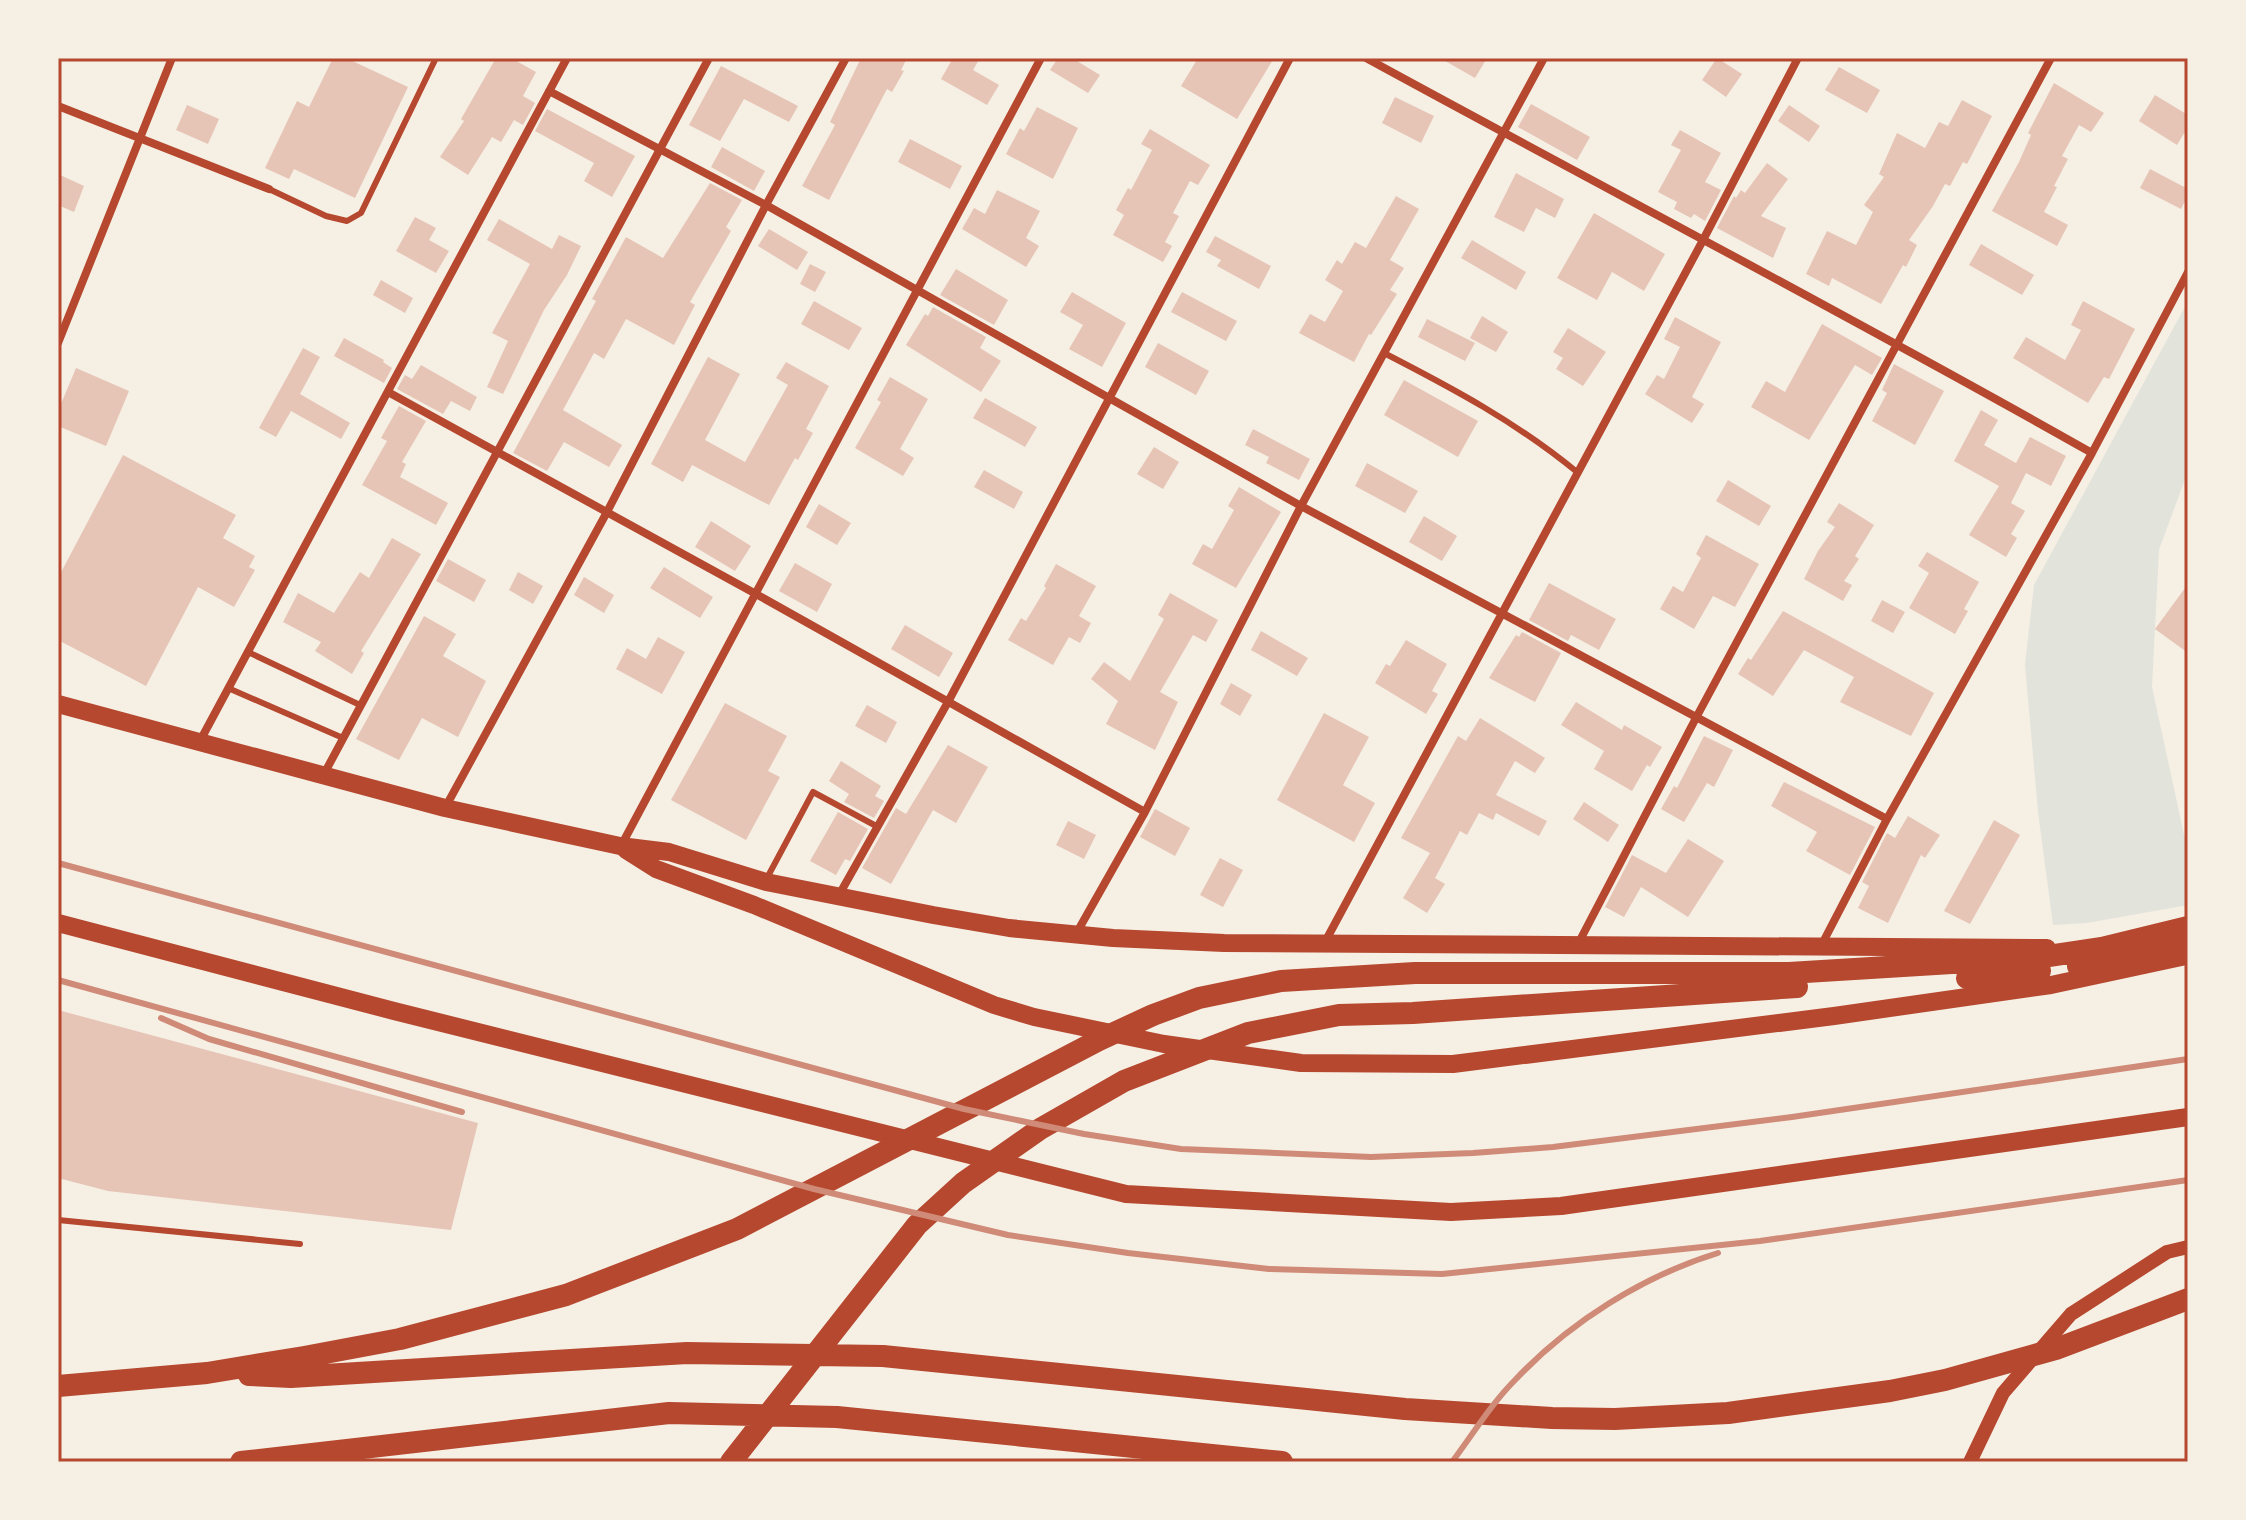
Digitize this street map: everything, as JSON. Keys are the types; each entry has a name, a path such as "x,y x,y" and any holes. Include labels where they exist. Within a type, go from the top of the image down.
{"highway":[{"path":"58,1386 207,1373 400,1339 566,1295 737,1229 1099,1040 1199,998 1281,981 1415,973 1820,971 2035,958 2102,948 2188,927"},
{"path":"731,1462 917,1225 963,1183 1040,1129 1124,1081 1220,1041 1272,1027 1339,1015 1413,1013 2008,975 2119,961 2188,946"},
{"path":"207,1373 291,1377 687,1353 883,1356 1296,1399 1552,1418 1615,1419 1741,1411 1890,1391 1945,1380 2056,1349 2188,1299"},
{"path":"241,1462 669,1413 837,1417 1282,1462"}],"main road":[{"path":"58,704 445,808 620,846 669,852 766,882 933,915 1076,935 1224,943 1820,948 2068,946 2115,941 2188,927"},
{"path":"620,846 656,869 754,905 994,1005 1034,1017 1164,1044 1301,1063 1400,1066 1504,1060 2051,985 2188,955"},
{"path":"58,923 394,1011 1126,1194 1451,1212 1561,1206 2188,1117"}],"street":[{"path":"58,343 172,58"},
{"path":"200,742 567,58"},
{"path":"323,775 709,58"},
{"path":"445,808 607,512 846,58"},
{"path":"620,846 920,290 1041,58"},
{"path":"839,896 948,702 1290,58"},
{"path":"1366,58 1702,242 1897,343 2092,453"},
{"path":"1076,935 1145,812 1301,506 1544,58"},
{"path":"1324,943 1798,58"},
{"path":"1577,945 2051,58"},
{"path":"549,91 766,205 1301,506 1503,611 1887,819"},
{"path":"58,106 269,189"},
{"path":"1820,948 1887,819 2092,453 2188,272"},
{"path":"388,392 1145,812"},
{"path":"1970,1462 2003,1393 2071,1314 2167,1252 2188,1247"}],"lane":[{"path":"269,189 326,216 347,221 361,213 436,58"},
{"path":"1384,353 1467,395 1535,437 1577,472"},
{"path":"248,652 360,705"},
{"path":"228,688 343,738"},
{"path":"766,882 813,792 878,827"},
{"path":"58,1220 300,1244"}],"shaded area":[{"path":"2188,301 2188,471 2159,550 2152,687 2188,853 2188,905 2087,923 2053,925 2038,812 2025,665 2034,585"}],"building":[{"path":"333,58 346,58 408,87 355,198 294,169 289,179 265,168 297,101 309,107"},
{"path":"496,58 511,58 536,72 523,96 535,103 523,125 514,120 501,142 492,137 468,175 440,157 464,121 461,119"},
{"path":"861,58 907,58 901,70 904,71 892,92 887,89 829,200 802,186 835,125 830,122"},
{"path":"953,58 980,58 973,70 999,85 987,105 941,79"},
{"path":"1058,58 1072,58 1100,75 1088,93 1050,70"},
{"path":"1198,58 1274,58 1237,119 1181,86"},
{"path":"1440,58 1487,58 1475,78"},
{"path":"1717,58 1742,74 1726,97 1702,80"},
{"path":"721,66 798,106 789,122 744,99 720,141 689,125"},
{"path":"1839,67 1880,90 1867,113 1825,90"},
{"path":"2054,83 2104,113 2091,132 2079,125 2062,156 2068,159 2044,212 2068,225 2057,246 1992,211 2019,162 2031,135 2028,133"},
{"path":"2155,95 2188,115 2188,127 2177,145 2139,121"},
{"path":"1395,97 1434,116 1421,143 1382,123"},
{"path":"1962,100 1992,116 1967,164 1963,162 1950,186 1945,184 1909,240 1917,245 1881,304 1832,278 1829,286 1806,274 1827,231 1856,245 1873,212 1864,205 1884,177 1879,174 1897,133 1925,148 1939,122 1948,126"},
{"path":"1531,104 1590,137 1577,160 1518,127"},
{"path":"187,105 219,119 208,144 176,130"},
{"path":"1789,105 1820,126 1809,142 1778,121"},
{"path":"1037,107 1078,128 1053,179 1006,154 1020,128 1024,131"},
{"path":"547,109 635,156 612,197 584,181 594,163 535,131"},
{"path":"1150,129 1210,165 1198,185 1190,181 1173,213 1179,216 1165,242 1172,246 1163,262 1113,235 1124,215 1116,210 1128,188 1131,190 1152,150 1141,144"},
{"path":"1680,130 1721,153 1705,182 1721,190 1705,221 1694,214 1691,218 1674,209 1677,202 1658,192 1681,150 1671,145"},
{"path":"910,139 962,166 950,189 898,162"},
{"path":"722,147 765,171 754,191 711,167"},
{"path":"1767,163 1788,179 1761,216 1786,228 1773,258 1717,228 1734,196 1736,198 1741,190 1745,193"},
{"path":"2150,169 2188,189 2181,209 2140,188"},
{"path":"1516,173 1564,199 1555,218 1536,208 1524,232 1494,217"},
{"path":"58,174 84,186 74,212 58,205"},
{"path":"710,183 742,200 726,227 731,231 690,302 695,305 674,345 626,319 604,359 594,353 563,410 622,445 609,467 564,442 547,471 513,453 596,301 592,299 626,237 663,258"},
{"path":"997,190 1040,211 1026,238 1039,246 1026,267 962,229 974,208 985,214"},
{"path":"1396,196 1419,209 1390,260 1404,268 1390,290 1397,294 1354,362 1299,333 1310,314 1325,322 1343,291 1325,280 1337,260 1342,264 1355,242 1366,248"},
{"path":"1594,213 1665,254 1644,291 1612,272 1597,300 1557,278"},
{"path":"415,217 436,228 429,240 449,251 436,273 396,251"},
{"path":"499,219 552,249 559,235 581,246 544,310 503,394 487,387 508,341 492,333 530,264 487,240"},
{"path":"769,229 808,252 797,270 758,246"},
{"path":"1215,236 1271,266 1259,289 1217,266 1221,260 1206,252"},
{"path":"1472,240 1526,272 1516,290 1461,258"},
{"path":"1981,244 2034,275 2022,295 1969,265"},
{"path":"810,264 826,272 815,292 800,284"},
{"path":"956,269 1008,300 994,325 940,295"},
{"path":"381,280 413,298 405,313 373,295"},
{"path":"1072,292 1126,323 1102,367 1069,349 1083,325 1060,312"},
{"path":"1182,292 1237,321 1226,341 1171,312"},
{"path":"814,301 862,328 849,350 801,324"},
{"path":"2083,301 2135,329 2109,379 2104,377 2088,403 2013,358 2026,337 2065,360 2081,330 2071,325"},
{"path":"933,307 986,337 980,348 1001,361 981,392 906,345 925,314 928,316"},
{"path":"1482,316 1508,332 1496,352 1470,338"},
{"path":"1675,317 1721,342 1692,397 1704,404 1692,423 1645,394 1657,375 1664,379 1680,347 1664,339"},
{"path":"1427,319 1475,343 1465,361 1418,337"},
{"path":"1822,324 1882,358 1872,375 1855,365 1809,440 1751,407 1766,381 1785,392"},
{"path":"1568,328 1606,352 1583,386 1556,369 1563,358 1553,352"},
{"path":"344,338 384,360 392,368 384,383 334,356"},
{"path":"1158,343 1209,371 1196,395 1145,367"},
{"path":"303,348 320,357 300,394 350,423 341,439 291,411 276,437 259,428"},
{"path":"708,357 740,374 705,440 745,462 788,385 776,378 786,362 829,386 806,429 813,433 769,505 692,465 683,482 651,464"},
{"path":"1894,364 1944,391 1915,445 1872,421 1887,393 1882,390"},
{"path":"421,365 477,397 470,411 451,401 443,414 397,389 405,375 412,379"},
{"path":"76,368 129,391 106,446 58,426 58,411"},
{"path":"890,377 928,399 900,449 914,458 903,476 855,448 881,402 877,400"},
{"path":"1404,380 1478,421 1458,457 1384,415"},
{"path":"985,398 1037,427 1025,447 973,418"},
{"path":"399,406 426,421 402,462 406,464 400,477 448,503 436,525 362,485 387,441 381,438"},
{"path":"1981,410 1998,420 1984,445 2016,463 2030,437 2066,456 2051,486 2026,473 2011,503 2025,511 2011,534 2017,538 2006,557 1969,535 1999,486 1954,461"},
{"path":"1253,429 1310,459 1299,480 1266,463 1269,457 1245,445"},
{"path":"1154,447 1179,462 1163,489 1137,474"},
{"path":"123,455 236,515 223,538 255,556 249,567 255,570 234,607 198,587 146,686 58,640 58,578"},
{"path":"1367,463 1418,491 1405,513 1355,486"},
{"path":"984,470 1023,492 1014,509 974,487"},
{"path":"1728,480 1771,506 1759,526 1716,501"},
{"path":"1239,487 1281,512 1236,588 1192,564 1203,544 1212,549 1234,510 1228,506"},
{"path":"1839,503 1874,525 1855,556 1859,559 1844,581 1852,585 1843,601 1804,579 1835,527 1827,522"},
{"path":"819,504 851,523 837,545 806,527"},
{"path":"1424,516 1457,536 1442,561 1409,542"},
{"path":"711,521 751,546 735,571 695,547"},
{"path":"1706,535 1759,564 1735,607 1713,596 1694,629 1660,609 1673,586 1683,592 1701,558 1696,554"},
{"path":"392,538 421,554 361,651 364,653 352,674 315,651 321,642 283,622 298,593 334,613 360,572 369,578"},
{"path":"1927,552 1979,582 1955,634 1909,608 1929,573 1918,566"},
{"path":"448,559 486,580 474,602 436,581"},
{"path":"795,563 832,584 817,612 779,591"},
{"path":"1056,564 1096,586 1079,616 1091,623 1080,643 1069,637 1053,665 1008,640 1021,618 1026,621"},
{"path":"664,567 713,597 700,618 650,588"},
{"path":"518,572 543,586 533,604 509,590"},
{"path":"584,577 614,595 604,613 574,595"},
{"path":"1549,583 1616,619 1599,650 1571,635 1568,641 1529,620"},
{"path":"2188,584 2188,653 2155,629"},
{"path":"1170,593 1218,620 1206,642 1193,635 1160,692 1178,702 1155,750 1106,724 1118,701 1091,679 1104,662 1130,681 1164,619 1158,615"},
{"path":"1882,600 1905,612 1893,633 1871,621"},
{"path":"1783,611 1934,693 1911,736 1840,702 1854,677 1804,650 1773,696 1738,674 1748,658 1751,660"},
{"path":"424,616 456,634 443,656 486,681 458,737 422,718 399,760 356,739"},
{"path":"905,625 953,653 939,677 891,649"},
{"path":"1261,631 1308,658 1297,676 1251,650"},
{"path":"1522,632 1561,653 1535,702 1489,678 1516,635 1519,637"},
{"path":"658,637 685,652 662,694 616,669 627,648 646,659"},
{"path":"1406,640 1447,664 1432,691 1438,694 1426,714 1375,683"},
{"path":"1231,683 1252,695 1240,716 1220,704"},
{"path":"1576,702 1622,730 1624,725 1662,747 1632,791 1594,769 1604,751 1561,725"},
{"path":"725,703 787,736 768,771 780,777 746,840 671,800"},
{"path":"867,705 897,722 886,743 855,726"},
{"path":"1324,713 1369,737 1343,785 1375,803 1354,842 1277,800"},
{"path":"1480,718 1545,758 1535,773 1515,761 1496,795 1547,821 1539,836 1496,813 1493,820 1479,813 1467,835 1460,831 1435,878 1445,884 1427,913 1403,898 1430,853 1401,838 1458,736 1466,741"},
{"path":"1704,736 1733,750 1714,787 1707,783 1684,822 1661,809 1674,786 1677,788"},
{"path":"948,745 988,767 956,823 933,810 891,884 862,868 896,808 906,814"},
{"path":"841,761 881,786 875,796 884,801 874,818 844,802 849,794 829,781"},
{"path":"1784,782 1875,827 1850,875 1806,851 1817,832 1771,806"},
{"path":"1584,802 1619,825 1608,842 1573,819"},
{"path":"1155,809 1190,828 1175,856 1140,837"},
{"path":"838,812 868,829 850,861 845,859 836,875 810,861"},
{"path":"1908,816 1940,835 1925,858 1921,855 1888,923 1858,908 1869,886 1862,882 1887,833 1895,838"},
{"path":"1994,820 2020,835 1970,924 1944,911"},
{"path":"1068,821 1096,835 1084,859 1056,845"},
{"path":"1688,839 1724,861 1688,917 1641,887 1624,917 1605,907 1632,855 1666,873"},
{"path":"1220,858 1243,870 1223,907 1200,895"},
{"path":"58,1010 478,1123 451,1230 108,1191 58,1178"}],"railway":[{"path":"58,863 964,1109 1084,1134 1181,1149 1371,1157 1553,1147 1792,1117 2188,1059"},
{"path":"58,980 814,1189 1008,1235 1269,1269 1442,1274 1760,1241 2188,1180"},
{"path":"161,1018 209,1039 462,1112"},
{"path":"1452,1462 1507,1389 1560,1338 1635,1288 1662,1274 1718,1253"}]}
